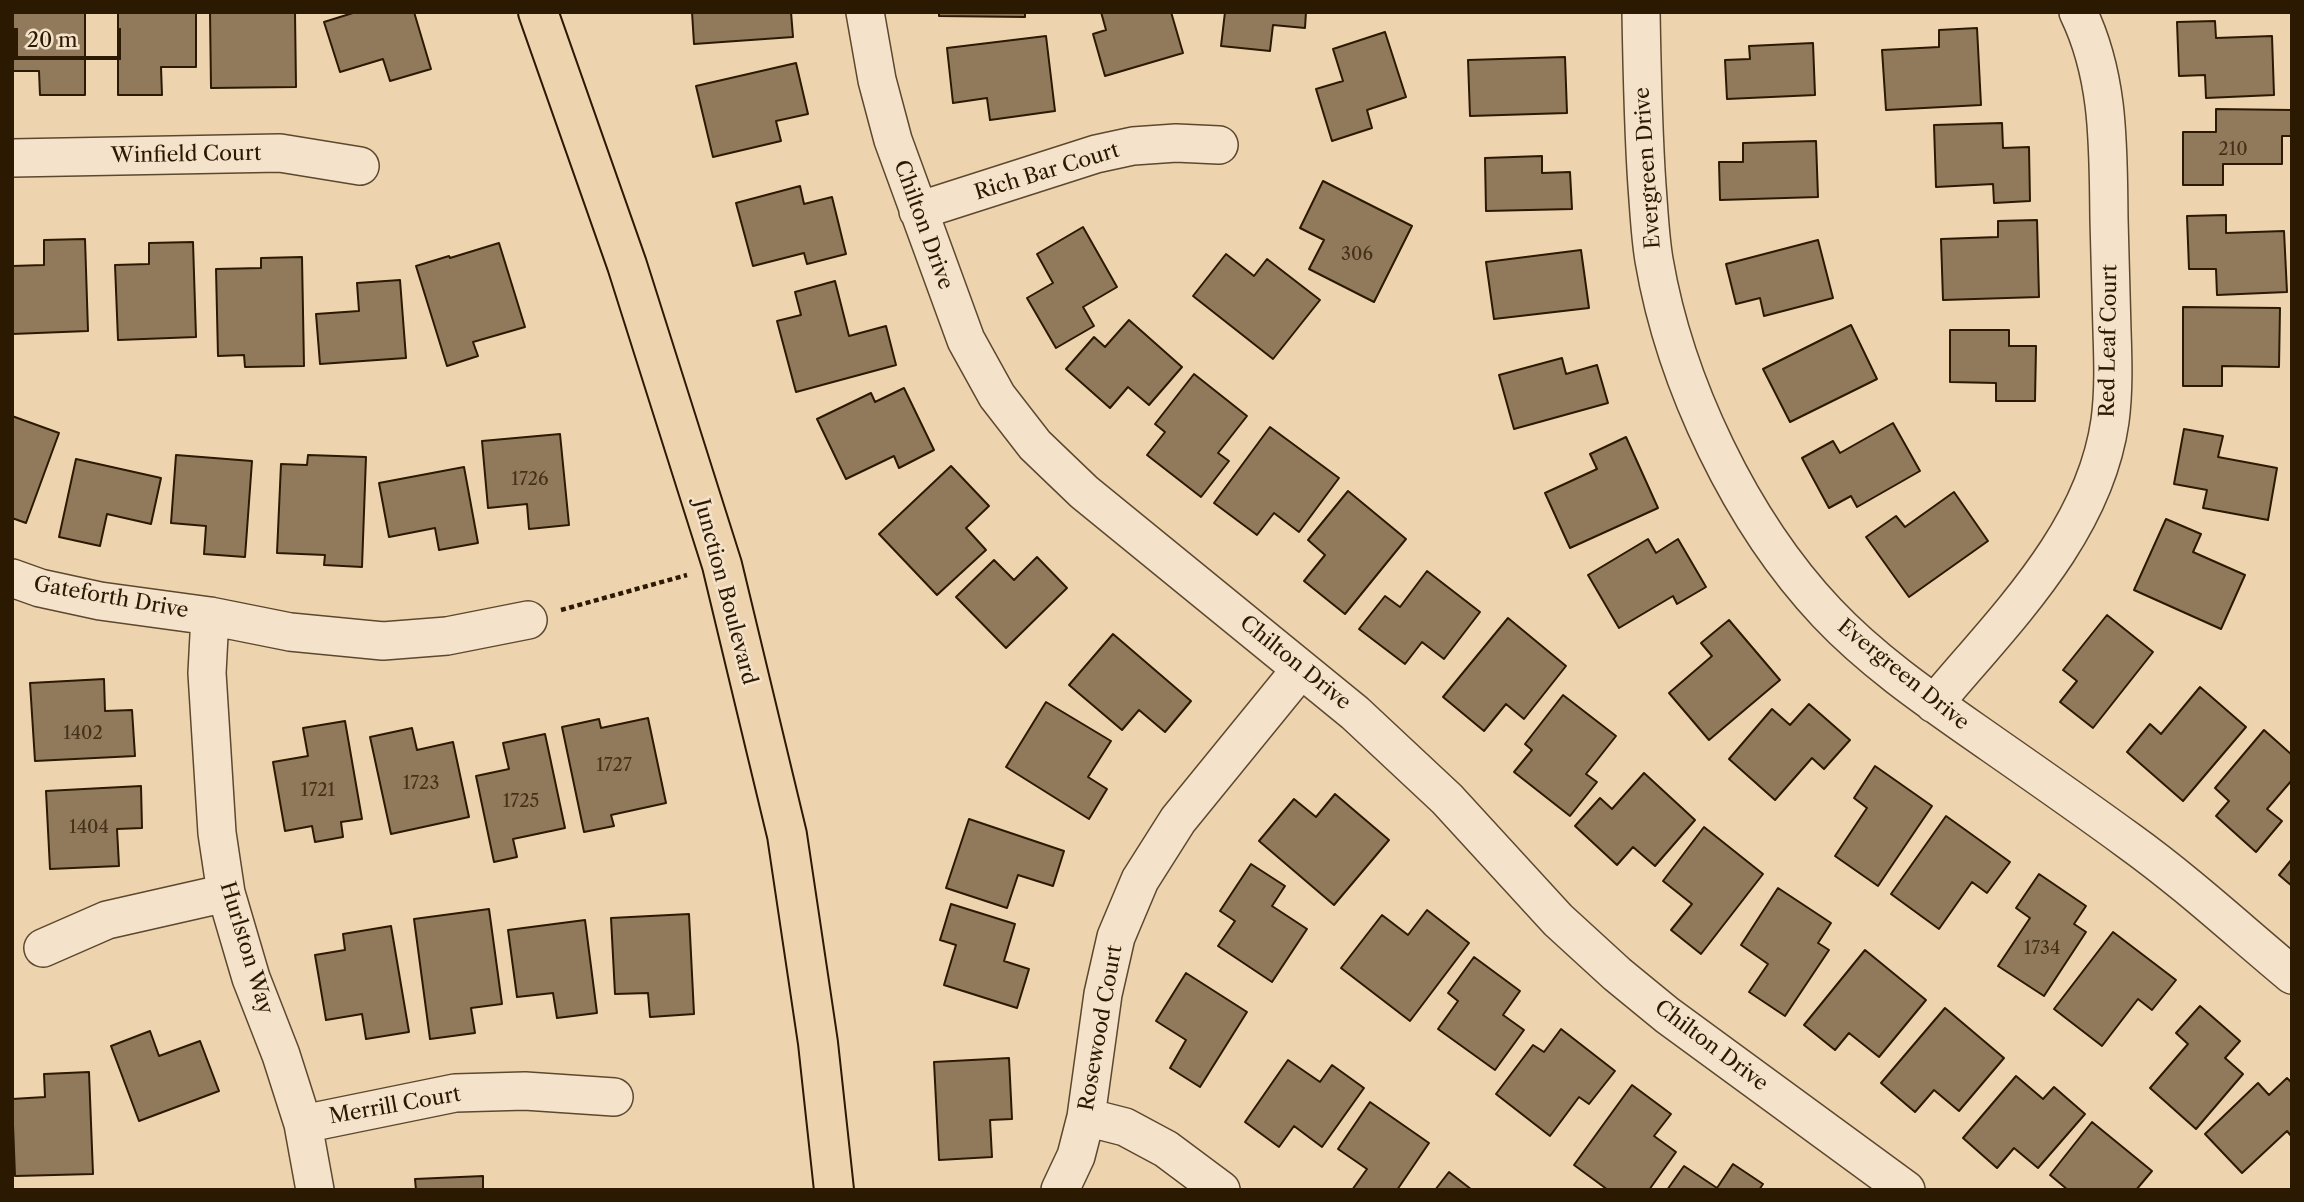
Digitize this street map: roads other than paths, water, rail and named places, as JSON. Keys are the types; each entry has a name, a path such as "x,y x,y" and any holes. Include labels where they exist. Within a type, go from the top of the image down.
{"main road":[{"name":"Junction Boulevard","path":"538,12 627,265 722,565 787,835 818,1043 834,1190"}],"street":[{"name":"Chilton Drive","path":"865,12 877,80 893,140 965,340 997,396 1035,445 1084,492 1355,713 1447,799 1559,920 1617,974 1667,1015 1906,1190"},
{"name":"Evergreen Drive","path":"1641,12 1643,124 1654,260 1667,316 1687,381 1713,444 1748,508 1787,564 1827,613 1880,662 1934,704 2133,844 2292,975"},
{"name":"Red Leaf Court","path":"1934,704 2045,571 2075,523 2099,468 2110,421 2113,367 2107,120 2099,67 2078,12"},
{"name":"Rich Bar Court","path":"918,211 1096,154 1176,143 1219,145"},
{"name":"Winfield Court","path":"12,158 280,153 360,166"},
{"name":"Gateforth Drive","path":"12,579 100,601 210,615 290,632 383,641 447,636 528,620"},
{"name":"Hurlston Way","path":"210,615 208,686 217,833 226,892 251,978 281,1055 303,1124 315,1190"},
{"name":"Rosewood Court","path":"1060,1190 1076,1156 1086,1117 1102,994 1116,937 1140,880 1178,820 1301,669"},
{"path":"43,948 107,920 226,892"},
{"name":"Merrill Court","path":"303,1124 454,1093 525,1091 614,1097"},
{"path":"1086,1117 1125,1127 1166,1149 1221,1190"}]}
